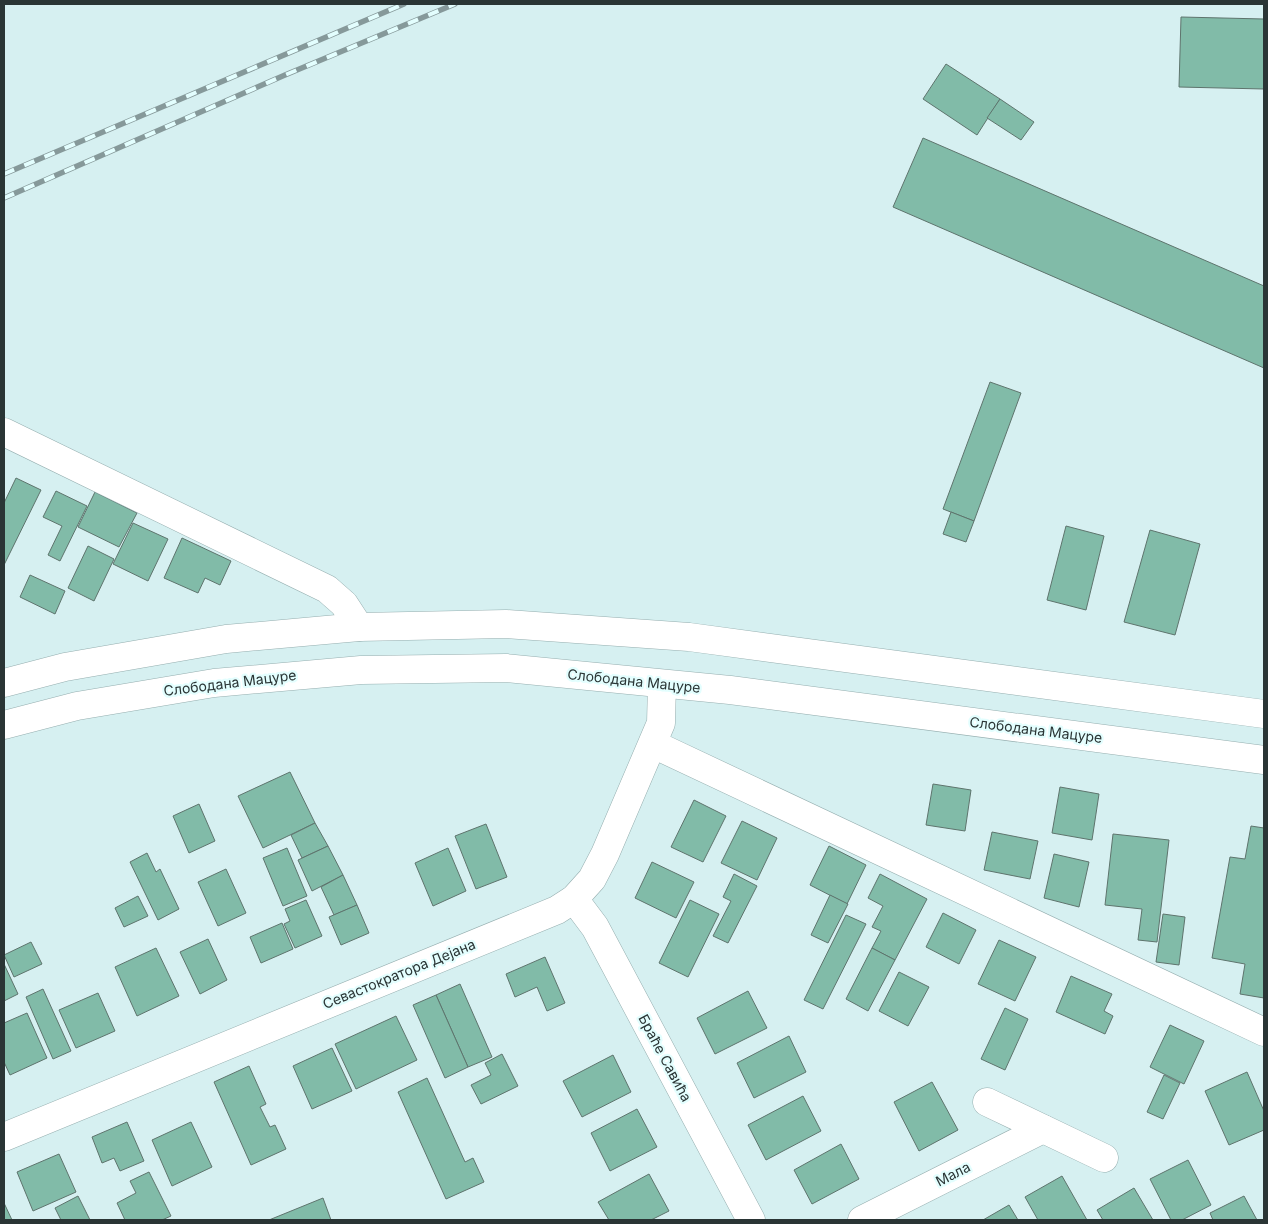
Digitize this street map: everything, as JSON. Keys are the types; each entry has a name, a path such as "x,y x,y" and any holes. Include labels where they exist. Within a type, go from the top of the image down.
{"street":[{"path":"4,432 327,590 344,604 359,627"},
{"path":"4,683 65,666 226,639 359,627 506,624 690,637 1264,714"},
{"name":"Слободана Мацуре","path":"4,725 77,706 205,685 361,670 506,668 730,690 1264,760"},
{"name":"Севастократора Дејана","path":"4,1137 556,910 574,900 592,879 653,744 661,723 662,684"},
{"path":"653,744 1263,1032"},
{"name":"Браће Савића","path":"574,900 595,927 751,1220"},
{"path":"987,1102 1104,1158"},
{"name":"Мала","path":"862,1220 1043,1129"}],"building":[{"path":"1181,17 1264,19 1264,89 1179,87"},
{"path":"946,64 1000,99 977,135 923,99"},
{"path":"1000,99 1034,122 1021,140 987,118"},
{"path":"923,138 1264,286 1264,368 893,207"},
{"path":"990,382 1021,393 974,521 943,509"},
{"path":"16,478 41,490 4,565 4,503"},
{"path":"56,491 87,506 60,561 48,555 62,526 43,517"},
{"path":"95,492 137,513 119,547 78,527"},
{"path":"951,512 974,521 966,542 943,534"},
{"path":"133,523 168,539 148,581 113,564"},
{"path":"1066,526 1104,536 1086,610 1047,600"},
{"path":"1150,530 1200,544 1175,635 1124,622"},
{"path":"182,538 231,561 220,585 205,578 198,593 164,578"},
{"path":"88,546 114,559 94,601 68,588"},
{"path":"30,575 65,591 55,614 20,597"},
{"path":"290,772 315,823 263,848 238,796"},
{"path":"933,784 971,790 965,831 926,825"},
{"path":"1060,787 1099,794 1092,840 1052,833"},
{"path":"694,800 726,816 703,862 671,847"},
{"path":"199,804 215,841 189,853 173,816"},
{"path":"742,821 777,838 757,880 721,863"},
{"path":"315,823 328,846 302,858 291,835"},
{"path":"486,824 507,877 476,889 455,836"},
{"path":"1251,826 1264,828 1264,998 1240,994 1245,964 1212,958 1230,857 1245,859"},
{"path":"992,832 1038,841 1030,879 984,870"},
{"path":"1113,834 1169,840 1157,942 1138,940 1142,909 1105,905"},
{"path":"328,846 343,875 312,891 298,860"},
{"path":"829,846 866,865 847,904 810,885"},
{"path":"287,848 307,896 283,906 263,858"},
{"path":"448,848 466,891 433,906 415,863"},
{"path":"147,853 156,872 160,869 179,909 158,920 130,862"},
{"path":"1054,854 1089,862 1079,907 1044,898"},
{"path":"652,862 694,882 676,918 635,898"},
{"path":"226,869 246,913 218,926 198,882"},
{"path":"734,874 757,886 728,943 713,936 731,901 723,897"},
{"path":"880,874 927,899 895,960 872,948 881,931 872,927 883,906 868,898"},
{"path":"343,875 357,905 334,915 321,887"},
{"path":"830,895 848,904 828,943 811,935"},
{"path":"138,896 148,916 124,927 115,908"},
{"path":"306,900 322,936 295,948 284,924 290,921 285,909"},
{"path":"690,900 719,914 688,977 659,963"},
{"path":"357,905 369,933 341,945 329,917"},
{"path":"943,913 976,930 959,964 926,947"},
{"path":"1163,914 1185,917 1179,965 1156,962"},
{"path":"846,915 866,924 823,1009 804,1000"},
{"path":"282,923 293,949 261,963 250,937"},
{"path":"208,939 227,980 200,994 180,952"},
{"path":"999,940 1036,957 1015,1001 978,984"},
{"path":"31,942 42,964 14,977 4,955"},
{"path":"156,948 179,996 137,1016 115,967"},
{"path":"872,948 895,960 868,1011 846,999"},
{"path":"545,957 565,1003 547,1011 537,987 515,997 506,974"},
{"path":"4,964 18,994 4,1001"},
{"path":"899,972 929,987 908,1026 879,1011"},
{"path":"1071,976 1112,994 1104,1011 1113,1016 1105,1034 1056,1012"},
{"path":"460,984 492,1057 468,1067 436,995"},
{"path":"43,989 71,1051 53,1059 26,997"},
{"path":"748,991 767,1028 715,1054 697,1018"},
{"path":"98,993 115,1031 76,1048 59,1010"},
{"path":"436,995 468,1067 445,1078 413,1005"},
{"path":"1005,1008 1028,1019 1005,1070 981,1059"},
{"path":"27,1013 47,1058 10,1075 4,1062 4,1023"},
{"path":"396,1016 417,1060 356,1089 335,1044"},
{"path":"1170,1025 1204,1041 1184,1084 1150,1067"},
{"path":"789,1036 806,1072 754,1098 737,1063"},
{"path":"332,1048 352,1091 312,1109 293,1066"},
{"path":"502,1054 518,1086 481,1104 471,1085 491,1075 485,1063"},
{"path":"613,1055 631,1092 582,1117 563,1081"},
{"path":"249,1066 266,1104 260,1107 270,1127 275,1125 286,1149 251,1165 214,1082"},
{"path":"1247,1072 1264,1111 1264,1130 1229,1145 1205,1091"},
{"path":"1164,1075 1180,1083 1163,1119 1147,1112"},
{"path":"427,1078 465,1162 473,1158 484,1182 446,1199 398,1092"},
{"path":"932,1082 958,1130 919,1151 894,1102"},
{"path":"803,1096 821,1131 766,1160 748,1125"},
{"path":"637,1109 657,1147 610,1171 591,1133"},
{"path":"127,1122 144,1161 120,1171 114,1158 102,1163 92,1137"},
{"path":"191,1122 212,1167 172,1186 152,1140"},
{"path":"841,1144 859,1179 812,1204 794,1170"},
{"path":"59,1154 76,1192 33,1211 17,1172"},
{"path":"1188,1160 1211,1205 1182,1220 1171,1220 1150,1179"},
{"path":"149,1172 171,1216 162,1220 125,1220 117,1203 136,1193 130,1181"},
{"path":"649,1174 669,1211 651,1220 609,1220 598,1202"},
{"path":"1062,1176 1087,1220 1038,1220 1025,1197"},
{"path":"1134,1188 1153,1220 1103,1220 1097,1210"},
{"path":"78,1196 90,1220 61,1220 55,1208"},
{"path":"1244,1196 1257,1220 1213,1220 1210,1213"},
{"path":"323,1198 331,1220 269,1220"},
{"path":"4,1203 12,1220 4,1220"},
{"path":"1009,1205 1018,1220 983,1220"}],"railway":[{"path":"4,174 404,4"},
{"path":"4,198 285,75 455,4"}]}
